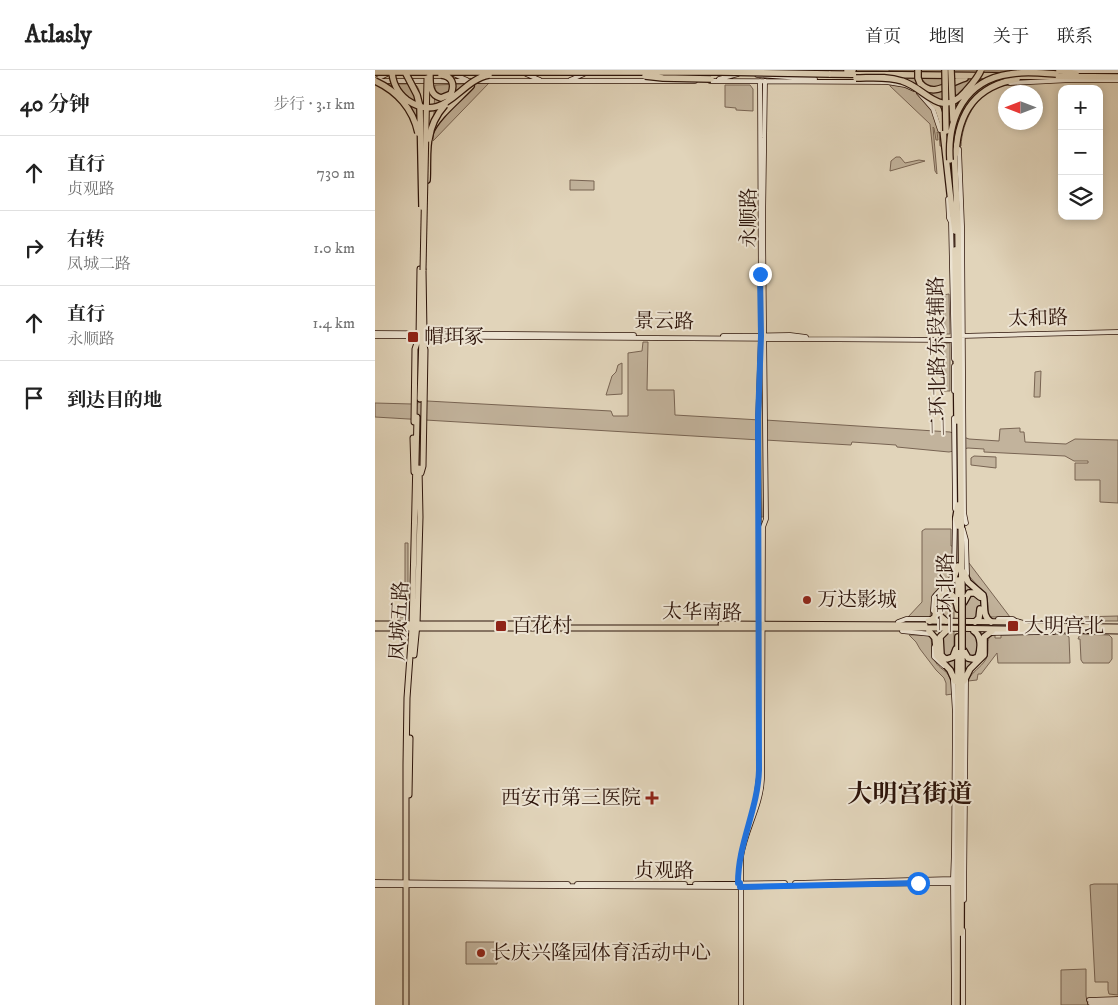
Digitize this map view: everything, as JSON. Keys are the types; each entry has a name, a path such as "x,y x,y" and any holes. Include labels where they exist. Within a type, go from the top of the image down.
{"highway":[{"path":"396,71 423,74 430,74 436,75 445,75 452,81 453,87 449,96 441,98 433,94 430,78 427,70"},
{"path":"635,70 653,70"},
{"path":"847,70 853,70"},
{"path":"919,70 917,78 920,83 923,87 932,90 937,90 975,73"},
{"path":"945,70 949,160"},
{"path":"951,70 956,181"},
{"path":"829,75 856,78 889,78 903,81 916,87 935,102 945,103 956,100 963,94 981,70"},
{"path":"1041,70 1070,77"},
{"path":"396,71 396,86 405,99 418,105 432,107 446,104 453,100 476,79 483,76 497,75 619,73 874,75 975,73 1026,77 1118,76"},
{"path":"396,71 419,102 421,116 420,154"},
{"path":"375,73 396,71 529,74"},
{"path":"425,197 431,129 435,118 456,92 456,79 451,72"},
{"path":"619,73 663,78 711,79"},
{"path":"643,74 736,75 757,73"},
{"path":"953,125 957,99 975,73"},
{"path":"949,160 951,127 961,105 973,90 984,82 1009,74 1056,74 1070,77 1118,76"},
{"path":"429,138 436,122 471,86 480,80 497,75"},
{"path":"874,75 898,78 911,83 925,92 938,109 949,160"},
{"path":"956,181 958,132 963,118 974,99 998,83 1026,77"},
{"path":"375,80 392,91 407,107 418,131 422,207"},
{"name":"二环北路","path":"949,160 953,224"},
{"name":"二环北路","path":"949,160 953,224 958,505 964,521"},
{"name":"二环北路","path":"956,181 964,521 960,565 962,865 959,1005"},
{"path":"958,505 955,517 964,521"},
{"path":"931,621 935,617 937,597 953,580 960,565"},
{"path":"960,565 968,582 983,595 985,618 991,622"},
{"path":"946,621 940,616 941,597 947,593 960,598 975,593 980,597 980,616 975,622"},
{"path":"929,631 933,633 935,638 935,653 938,659 954,676 965,708"},
{"path":"946,631 941,635 940,643 941,655 947,660 953,657 960,636"},
{"path":"963,651 968,658 978,657 979,638 974,631"},
{"path":"960,695 967,672 983,655 984,636 992,631"},
{"name":"二环北路","path":"959,1005 957,844 960,695 963,651 960,636"},
{"path":"962,865 965,873"},
{"path":"961,899 965,890"}],"main road":[{"path":"422,270 427,70"},
{"path":"419,417 422,207 427,70"},
{"path":"375,80 396,71 529,74 738,74 839,81"},
{"path":"451,72 469,81"},
{"path":"529,74 542,81"},
{"path":"568,80 584,74"},
{"path":"711,79 721,79 738,74"},
{"name":"二环北路东段辅路","path":"898,622 906,619 930,619 933,616 935,595 949,581 953,573 962,217 959,149 964,121 973,105 989,91 1006,84 1070,77"},
{"path":"375,80 839,81"},
{"name":"永顺路","path":"761,627 758,410 762,337 763,81"},
{"name":"二环北路东段辅路","path":"839,81 896,83 913,89 928,101 939,124 949,218 953,224 959,338 966,540 965,568 971,583 984,594 986,616 989,619 1013,619 1018,622"},
{"path":"762,317 767,332 780,335"},
{"path":"743,337 757,331 762,317"},
{"name":"太和路","path":"959,338 1118,333"},
{"name":"景云路","path":"375,334 743,337 780,335 959,338"},
{"path":"743,337 758,343 760,358"},
{"name":"永顺路","path":"761,627 763,527 766,520 765,362 762,337"},
{"name":"景云路","path":"762,337 776,339 959,338"},
{"path":"765,362 766,345 776,339"},
{"path":"419,400 419,417"},
{"name":"凤城五路","path":"407,1005 410,698 414,626 419,417"},
{"path":"959,1005 953,893 955,768 953,681 949,672 935,658 933,635 931,633 902,631 892,626 898,622 1018,622 1030,628"},
{"name":"太华南路","path":"375,626 892,626 1118,629"},
{"path":"740,1005 740,852 756,798 759,780 761,627"},
{"path":"902,631 992,631 1030,628"},
{"name":"太华南路","path":"1030,628 1072,630 1118,629"},
{"path":"959,1005 965,890 965,683 967,676 984,657 986,636 989,633 1067,632 1072,630"},
{"path":"953,870 957,844"},
{"name":"贞观路","path":"375,884 739,885 953,881"},
{"path":"953,893 957,914"},
{"path":"1090,1001 1118,1001"}],"shaded area":[{"path":"889,70 1018,70 1017,85 998,85 998,87 984,95 972,110 964,127 961,146 940,146 939,133 937,132 938,140 936,140 933,127 937,174 935,171 930,124 890,86"},
{"path":"489,83 433,141 435,85"},
{"path":"383,84 414,84 417,86 419,90 418,124 415,117"},
{"path":"725,85 750,85 753,89 753,111 725,107"},
{"path":"896,157 900,157 905,163 919,160 925,161 890,171 891,161"},
{"path":"570,180 594,181 594,190 570,190"},
{"path":"949,294 950,334 944,334 943,295"},
{"path":"643,342 648,342 647,390 674,390 675,415 760,420 763,350 765,420 950,432 969,439 999,441 1000,429 1020,428 1020,432 1024,432 1025,442 1066,444 1075,439 1118,440 1118,503 1100,502 1100,480 1075,480 1075,463 1088,463 1088,461 1074,461 1065,456 984,452 984,449 968,448 949,452 897,447 896,445 852,442 851,445 765,440 763,517 761,517 760,440 375,417 375,403 412,404 427,401 611,411 613,416 628,416 628,353 642,351"},
{"path":"944,343 950,343 950,391 944,391"},
{"path":"622,363 622,394 606,395 612,376 616,372 618,365"},
{"path":"1041,371 1040,397 1034,397 1035,372"},
{"path":"974,456 996,457 996,468 971,465 971,458"},
{"path":"925,529 951,529 951,546 953,546 952,570 950,576 933,594 930,617 908,617 922,602 922,531"},
{"path":"405,543 408,543 408,619 406,622 398,622 398,617 405,617"},
{"path":"967,561 1010,617 989,617 987,596 969,576"},
{"path":"957,575 957,597 954,600 954,653 957,654 956,677 939,658 939,606 937,606"},
{"path":"964,576 979,593 983,606 981,606 981,646 983,647 964,677"},
{"path":"1118,616 1118,621 1082,621 1079,617"},
{"path":"1065,634 1069,637 1070,663 998,663 997,653 981,674 978,674 977,680 968,681 986,659 990,636 995,635 995,638 1001,638 1001,635"},
{"path":"1080,634 1109,635 1112,638 1112,659 1109,663 1083,663 1081,660 1080,639 1078,639"},
{"path":"909,635 928,635 931,637 933,657 936,663 948,674 952,694 946,695 944,678"},
{"path":"1118,884 1118,995 1109,994 1108,982 1095,982 1090,885"},
{"name":"长庆兴隆园体育活动中心","path":"466,942 497,942 497,964 466,964"},
{"path":"1086,969 1088,1005 1061,1005 1061,970"}],"tunnel":[{"path":"420,399 420,417"}],"place":[{"name":"帽珥冢","path":"413,337"},
{"name":"万达影城","path":"807,600"},
{"name":"百花村","path":"501,626"},
{"name":"大明宫北","path":"1013,626"},
{"name":"西安市第三医院","path":"652,798"},
{"name":"长庆兴隆园体育活动中心","path":"481,953"}],"district":[{"name":"大明宫街道","path":"910,794"}],"route":[{"path":"760,274 761,350 758,419 759,785 740,852 738,883 740,883 740,887 918,883"}]}
